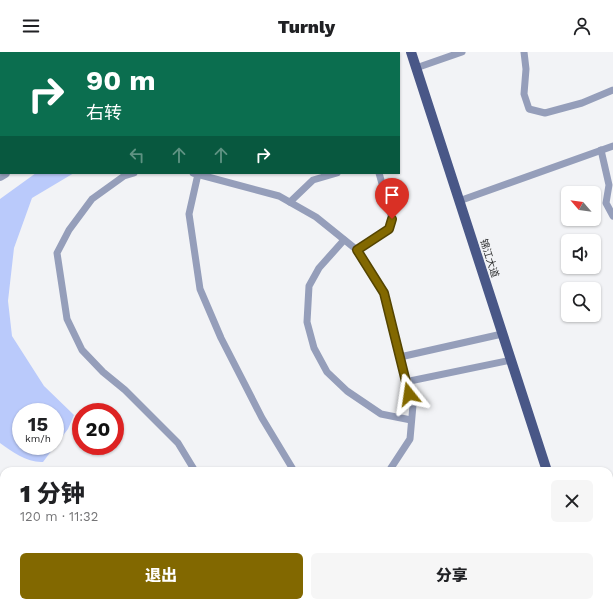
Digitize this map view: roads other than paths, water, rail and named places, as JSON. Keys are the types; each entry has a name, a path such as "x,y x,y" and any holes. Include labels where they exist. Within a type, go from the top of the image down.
{"main road":[{"name":"锦江大道","path":"411,52 546,467"}],"lane":[{"path":"416,68 462,52"},
{"path":"524,52 526,69 524,94 529,109 546,113 582,103 613,90"},
{"path":"459,201 613,146"},
{"path":"601,150 609,185 606,203 613,216"},
{"path":"131,174 124,176 92,199 69,230 57,254 67,319 82,350 103,372 126,390 178,443 193,467"},
{"path":"292,467 262,418 221,338 200,289 189,214 195,174 279,196 316,217 357,250 384,293 405,382 413,405 410,439 392,467"},
{"path":"290,202 313,180 334,174"},
{"path":"357,250 389,229 392,219 379,174"},
{"path":"344,240 319,268 309,286 307,322 314,348 327,372 347,391 381,414 411,420"},
{"path":"400,356 502,334"},
{"path":"405,382 511,360"}]}
